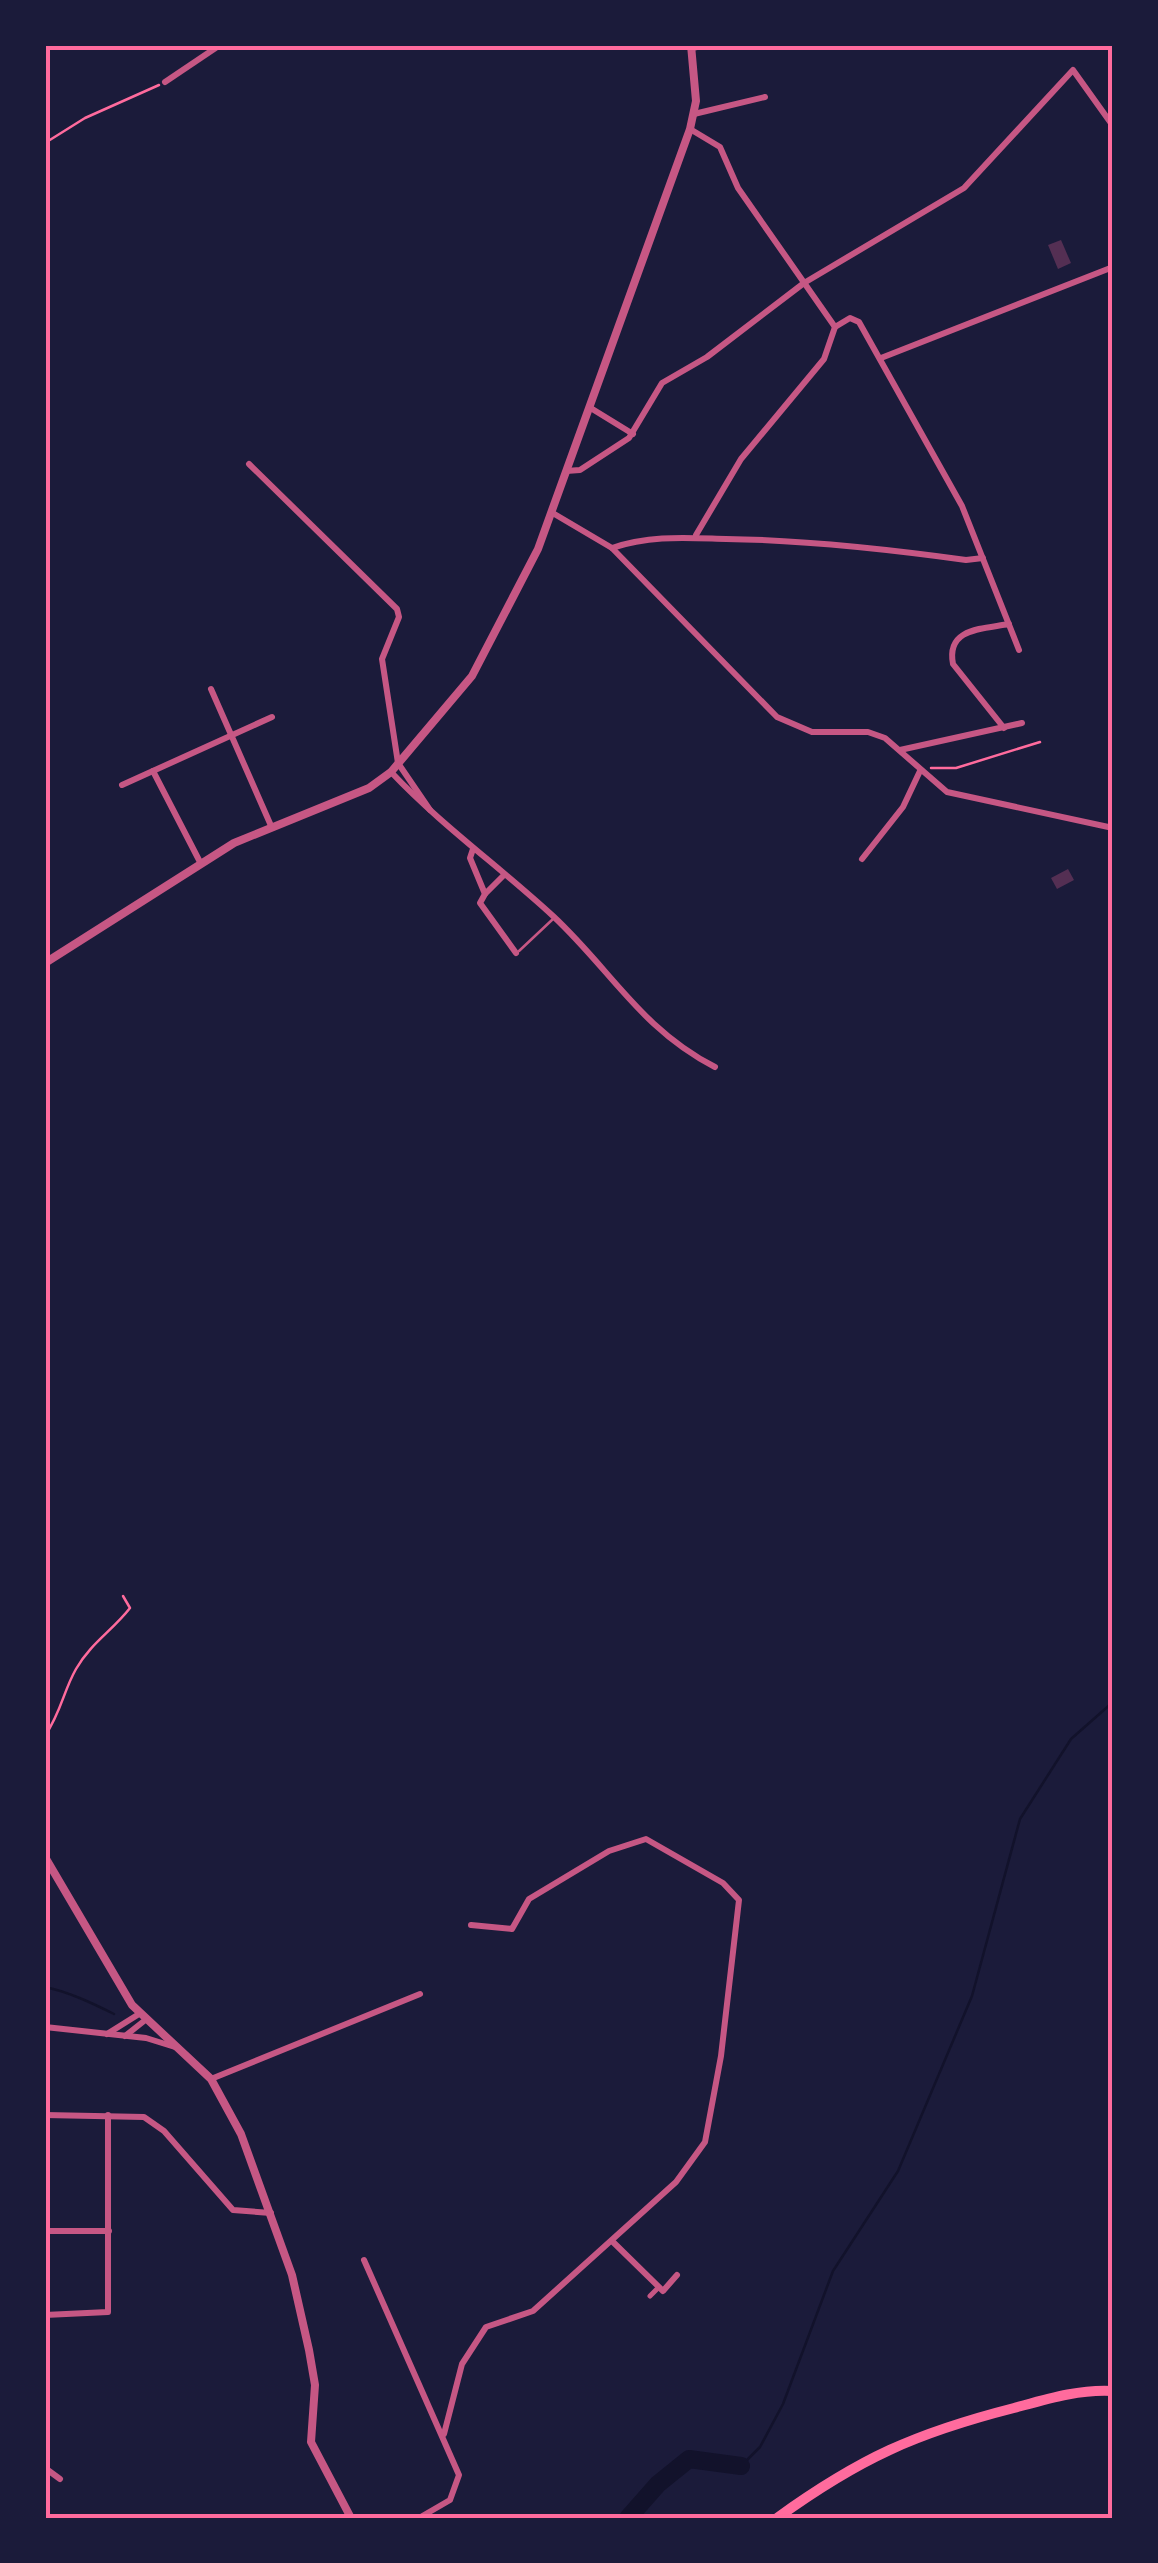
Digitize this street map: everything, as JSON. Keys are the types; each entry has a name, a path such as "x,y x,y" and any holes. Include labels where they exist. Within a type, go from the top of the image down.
{"main road":[{"path":"778,2518 906,2439 1074,2392 1113,2391"}],"street":[{"path":"165,82 220,45"},
{"path":"45,963 200,862 358,793 391,772 472,676 506,617 566,472 690,129 694,114 692,46 708,45"},
{"path":"566,472 580,470 633,434 662,382 707,357 804,283 964,188 1073,70 1113,126"},
{"path":"694,114 765,98"},
{"path":"690,129 720,147 738,188 835,328"},
{"path":"880,358 1113,267"},
{"path":"696,535 741,459 824,358 835,328 850,318 859,322 962,506 1019,650"},
{"path":"589,407 633,434"},
{"path":"249,464 397,608 399,617 382,659 398,763 433,815"},
{"path":"551,512 612,548 777,717 812,732 868,732 900,750 947,792 1113,828 1113,755"},
{"path":"612,548 640,538 696,535 821,542 966,560 983,558"},
{"path":"1004,728 953,664 950,650 954,640 966,632 1009,624"},
{"path":"211,689 272,828"},
{"path":"122,785 272,718"},
{"path":"900,750 1022,723"},
{"path":"154,771 200,862"},
{"path":"862,859 903,807 920,771"},
{"path":"391,772 433,815 554,918 651,1025 680,1049 715,1068"},
{"path":"473,849 470,858 484,894"},
{"path":"504,875 480,903 516,954"},
{"path":"444,2434 462,2364 486,2327 534,2311 676,2182 706,2142 722,2056 738,1900 723,1883 646,1838 609,1851 529,1900 512,1929 471,1925"},
{"path":"45,1857 142,2017 212,2079 241,2134 271,2213 309,2350 315,2385 311,2442 351,2518"},
{"path":"212,2079 420,1994"},
{"path":"106,2034 142,2017"},
{"path":"124,2036 142,2017"},
{"path":"45,2027 124,2036 181,2049"},
{"path":"45,2114 144,2117 164,2132 233,2210 271,2213"},
{"path":"45,2315 108,2312 108,2115"},
{"path":"45,2231 108,2231"},
{"path":"612,2241 662,2291 677,2275"},
{"path":"364,2260 432,2418 456,2460 457,2488 450,2500 419,2518"},
{"path":"650,2296 659,2287"},
{"path":"45,2468 60,2479"}],"lane":[{"path":"516,954 554,918"}],"path":[{"path":"45,143 84,118 165,82"},
{"path":"920,771 956,768 1040,742"},
{"path":"45,1736 62,1711 68,1686 87,1653 130,1608 123,1596"}],"building":[{"path":"1061,240 1071,263 1058,269 1048,245"},
{"path":"1068,869 1074,880 1057,889 1051,878"}],"waterway":[{"path":"741,2466 760,2447 783,2404 833,2271 898,2171 972,1996 1020,1819 1071,1739 1113,1702"},
{"path":"45,1987 114,2014"},
{"path":"628,2518 658,2484 689,2459 741,2466"}]}
